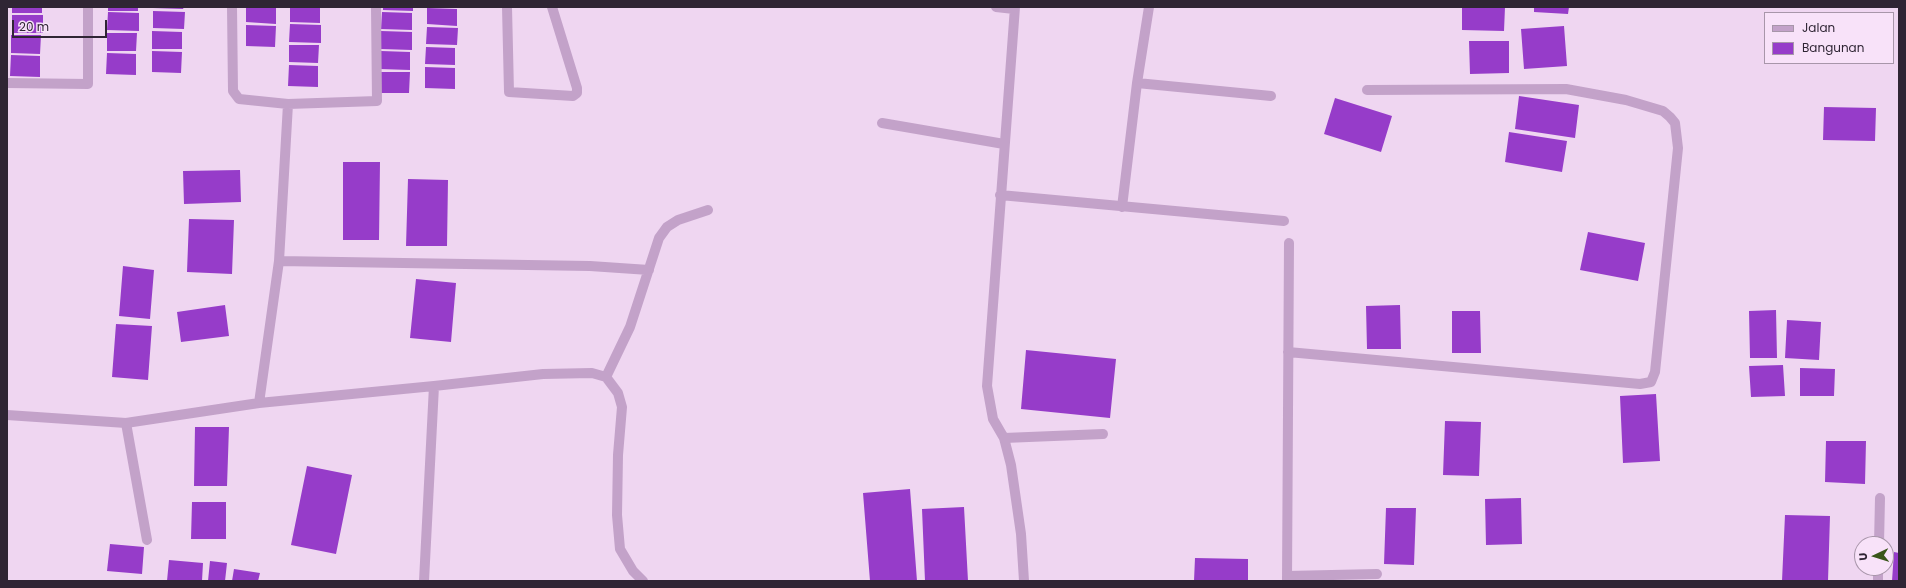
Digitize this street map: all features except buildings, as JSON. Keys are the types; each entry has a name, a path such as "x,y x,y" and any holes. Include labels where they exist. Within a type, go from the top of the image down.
{"street":[{"path":"7,83 88,84 88,7"},
{"path":"232,7 233,90 240,99 288,104 377,101 376,7"},
{"path":"507,7 509,92 572,96 576,93 577,88 552,7"},
{"path":"996,7 1015,8 987,386 993,419 1004,438 1015,487 1021,534 1024,581"},
{"path":"1122,207 1137,83 1149,7"},
{"path":"1137,83 1270,96"},
{"path":"1288,352 1640,384 1651,382 1655,372 1678,148 1675,123 1670,117 1663,111 1626,100 1566,89 1367,90"},
{"path":"259,403 279,261 288,104"},
{"path":"882,123 1004,144"},
{"path":"1000,195 1284,221"},
{"path":"606,378 630,327 659,238 667,227 678,220 708,210"},
{"path":"1289,243 1287,579 1377,574"},
{"path":"279,261 590,266 649,270"},
{"path":"7,415 126,423 259,403 543,374 592,373 606,378 618,393 622,407 618,455 617,515 620,548 632,571 643,581"},
{"path":"424,581 434,386"},
{"path":"126,423 147,540"},
{"path":"1004,438 1103,434"},
{"path":"1879,536 1880,498"}]}
